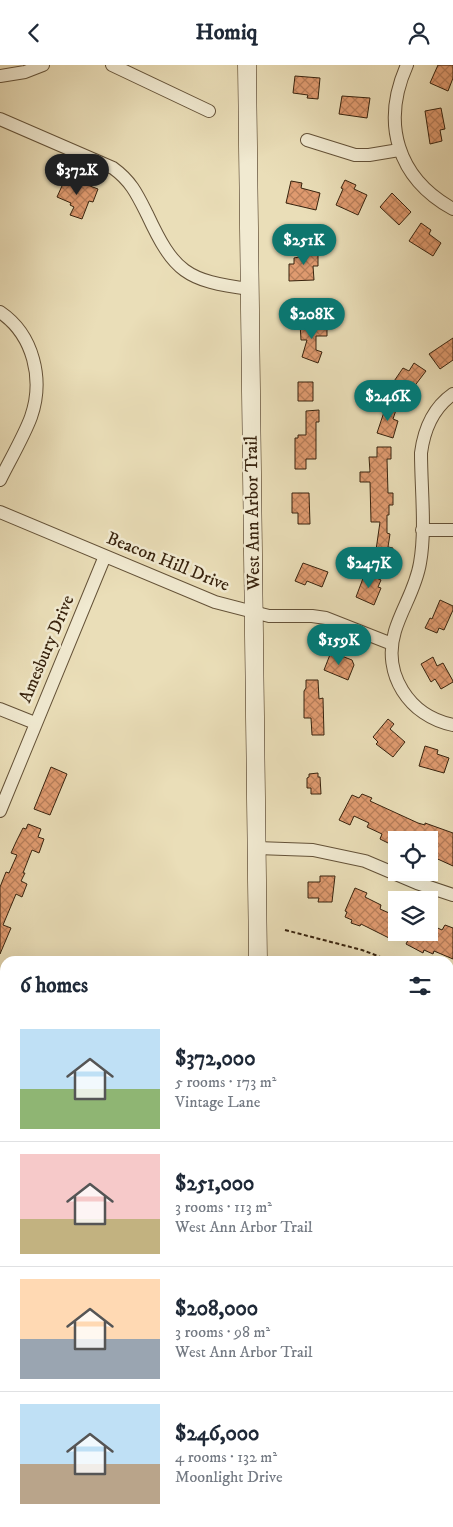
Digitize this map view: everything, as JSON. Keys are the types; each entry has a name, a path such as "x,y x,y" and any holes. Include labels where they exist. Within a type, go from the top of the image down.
{"street":[{"path":"0,76 26,72 43,65"},
{"path":"112,65 209,111"},
{"name":"West Ann Arbor Trail","path":"247,65 258,956"},
{"path":"406,65 396,95 394,125 399,150 427,192 441,203 453,209"},
{"path":"0,119 113,168 128,180 144,207 161,244 181,268 211,283 250,289"},
{"path":"307,140 355,155 369,155 399,150"},
{"path":"0,313 14,324 28,345 34,361 36,393 34,407 27,427 0,480"},
{"path":"453,394 436,411 423,438 421,453 422,555 419,573 396,628 392,644 395,676 405,696 428,716 453,725"},
{"name":"Beacon Hill Drive","path":"0,512 215,602 269,616 312,616 326,619 392,644"},
{"path":"422,530 453,530"},
{"name":"Amesbury Drive","path":"0,811 105,556"},
{"path":"0,709 35,723"},
{"path":"257,847 313,849 366,861 417,883 453,895"}],"path":[{"path":"284,930 362,950 378,956"}],"building":[{"path":"438,65 453,65 453,78 448,91 430,83"},
{"path":"295,76 320,78 318,99 307,98 308,95 293,93"},
{"path":"342,96 370,98 367,118 339,114"},
{"path":"441,108 445,129 440,130 442,141 430,144 425,111"},
{"path":"66,177 98,189 93,202 89,201 82,219 70,215 74,207 70,205 71,203 57,197"},
{"path":"345,180 356,185 354,189 367,195 358,215 336,205"},
{"path":"291,181 302,183 301,188 320,193 316,210 286,203"},
{"path":"392,193 411,212 399,225 380,207"},
{"path":"421,223 431,230 429,234 441,243 433,256 409,241"},
{"path":"299,251 318,251 318,266 313,266 314,280 289,281 289,264 294,264 294,258 299,257"},
{"path":"315,319 316,324 327,324 327,336 316,336 316,350 322,352 318,363 302,357 307,340 301,340 300,323 313,324"},
{"path":"453,338 453,360 440,369 429,354"},
{"path":"414,363 426,371 407,396 404,397 390,387 403,368 409,371"},
{"path":"298,382 313,382 313,401 298,401"},
{"path":"387,403 397,407 393,419 398,421 393,438 377,433"},
{"path":"319,410 319,422 316,422 316,459 306,459 306,469 295,469 295,438 298,438 298,435 306,435 306,411"},
{"path":"377,447 391,447 391,459 387,459 388,493 393,493 393,505 389,505 389,515 387,515 387,533 390,534 388,547 393,548 389,566 374,564 380,522 371,522 370,482 360,482 360,472 370,472 369,457 377,457"},
{"path":"292,493 309,493 310,524 298,524 298,513 292,513"},
{"path":"303,563 328,572 322,587 307,581 305,585 295,581"},
{"path":"365,573 381,580 378,587 381,588 374,605 356,597"},
{"path":"440,600 453,606 453,610 444,630 439,628 437,633 425,628 430,618 432,619"},
{"path":"331,652 352,660 354,665 348,680 324,670"},
{"path":"433,657 437,666 443,663 453,681 441,689 435,679 431,682 421,664"},
{"path":"306,680 318,680 319,699 323,698 324,735 312,735 311,718 304,718"},
{"path":"388,719 394,724 390,729 405,742 393,757 376,744 378,742 373,737"},
{"path":"425,746 438,750 437,754 449,758 444,773 419,766"},
{"path":"51,767 67,774 50,815 34,809"},
{"path":"318,773 321,794 311,794 311,788 307,788 307,778 309,774"},
{"path":"362,794 372,798 370,801 418,823 425,825 425,823 453,833 453,866 438,859 438,831 388,831 388,843 380,839 382,834 367,827 369,823 354,816 350,825 339,820 352,795 359,798"},
{"path":"28,824 41,829 38,837 44,839 39,853 32,850 21,881 27,884 22,897 16,894 3,925 11,928 0,954 0,887 6,872 9,873 17,855 11,853 23,828 26,829"},
{"path":"320,876 335,876 332,902 318,902 319,898 308,898 308,882 320,882"},
{"path":"355,888 367,893 365,897 381,905 380,909 388,912 388,938 361,924 360,926 351,923 352,920 345,917 347,912 345,911"},
{"path":"445,925 453,928 453,956 446,956 434,951 433,954 424,950 423,953 406,944 408,941 438,941 438,928 442,930"}]}
